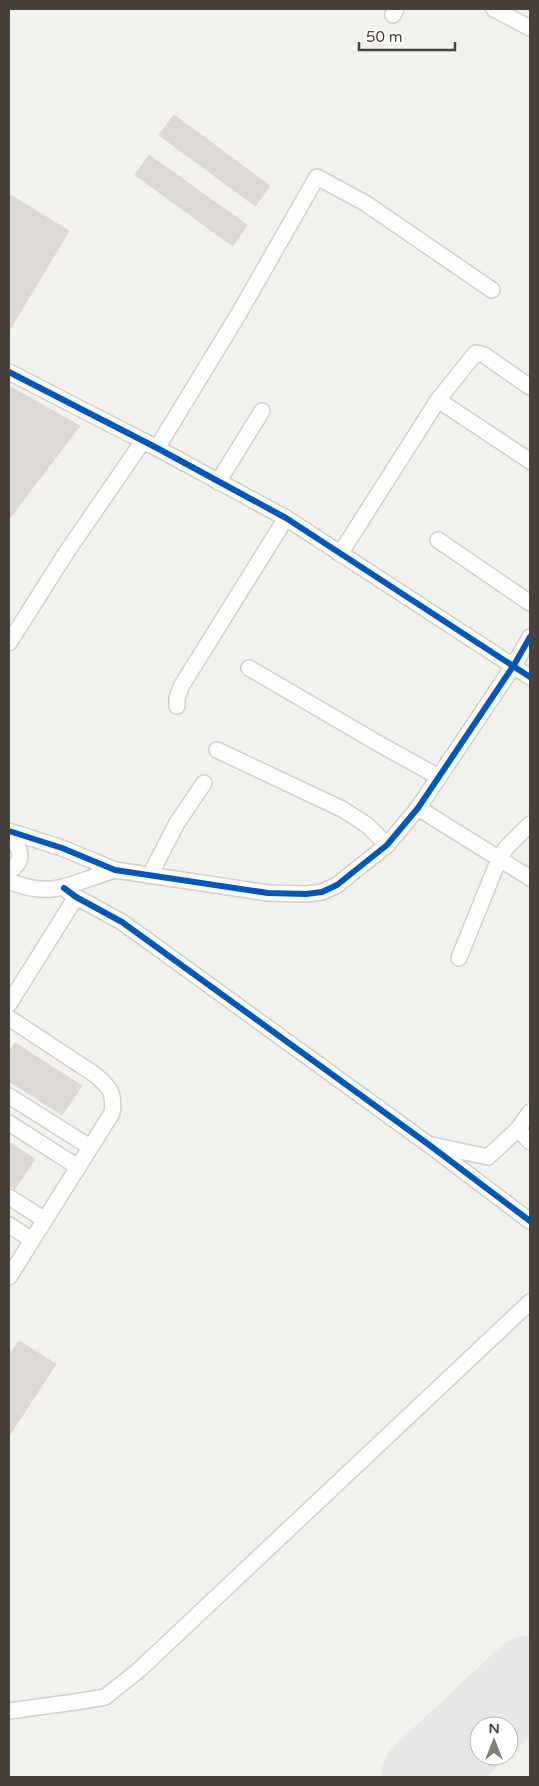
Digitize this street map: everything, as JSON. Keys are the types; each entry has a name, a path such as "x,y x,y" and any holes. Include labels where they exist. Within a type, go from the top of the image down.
{"street":[{"path":"494,9 530,28"},
{"path":"157,448 238,316 317,178 365,203 492,290"},
{"path":"340,554 438,400 476,353 484,355 530,387"},
{"path":"9,372 157,448 286,518 530,677"},
{"path":"438,400 530,461"},
{"path":"218,482 262,411"},
{"path":"9,643 66,554 143,441"},
{"path":"177,706 177,698 182,685 286,518"},
{"path":"438,540 530,603"},
{"path":"9,831 62,848 115,870 268,892 306,894 322,892 338,885 387,844 418,808 514,665 530,637"},
{"path":"250,668 439,777"},
{"path":"217,750 342,809 366,825 387,844"},
{"path":"150,875 177,823 204,783"},
{"path":"418,808 530,878"},
{"path":"459,958 499,860 506,848 530,824"},
{"path":"9,837 20,850 20,858 15,867 9,871"},
{"path":"9,1004 70,893 90,878 115,870"},
{"path":"9,881 32,889 70,893 122,922 428,1144 530,1221"},
{"path":"9,1018 106,1084 114,1100 112,1113 9,1277"},
{"path":"9,1096 90,1147"},
{"path":"428,1144 488,1157 518,1129 530,1112"},
{"path":"9,1123 78,1167"},
{"path":"518,1129 530,1142"},
{"path":"9,1197 44,1220"},
{"path":"9,1225 32,1240"},
{"path":"9,1711 105,1696 139,1670 530,1302"}],"building":[{"path":"174,115 270,186 255,206 159,135"},
{"path":"149,155 247,225 233,246 135,175"},
{"path":"9,194 69,231 9,331"},
{"path":"9,386 80,426 9,519"},
{"path":"15,1043 82,1086 62,1115 9,1081 9,1053"},
{"path":"9,1142 35,1159 15,1189 9,1185"},
{"path":"19,1341 56,1364 9,1436 9,1356"}],"taxiway":[{"path":"418,1777 432,1770"}],"runway":[{"path":"424,1777 530,1678"}],"cycle path":[{"path":"9,372 157,448 286,518 530,677"},
{"path":"9,831 62,848 115,870 268,893 306,894 322,892 337,885 387,845 418,808 514,665 530,637"},
{"path":"64,888 76,897 122,922 428,1144 530,1221"}]}
